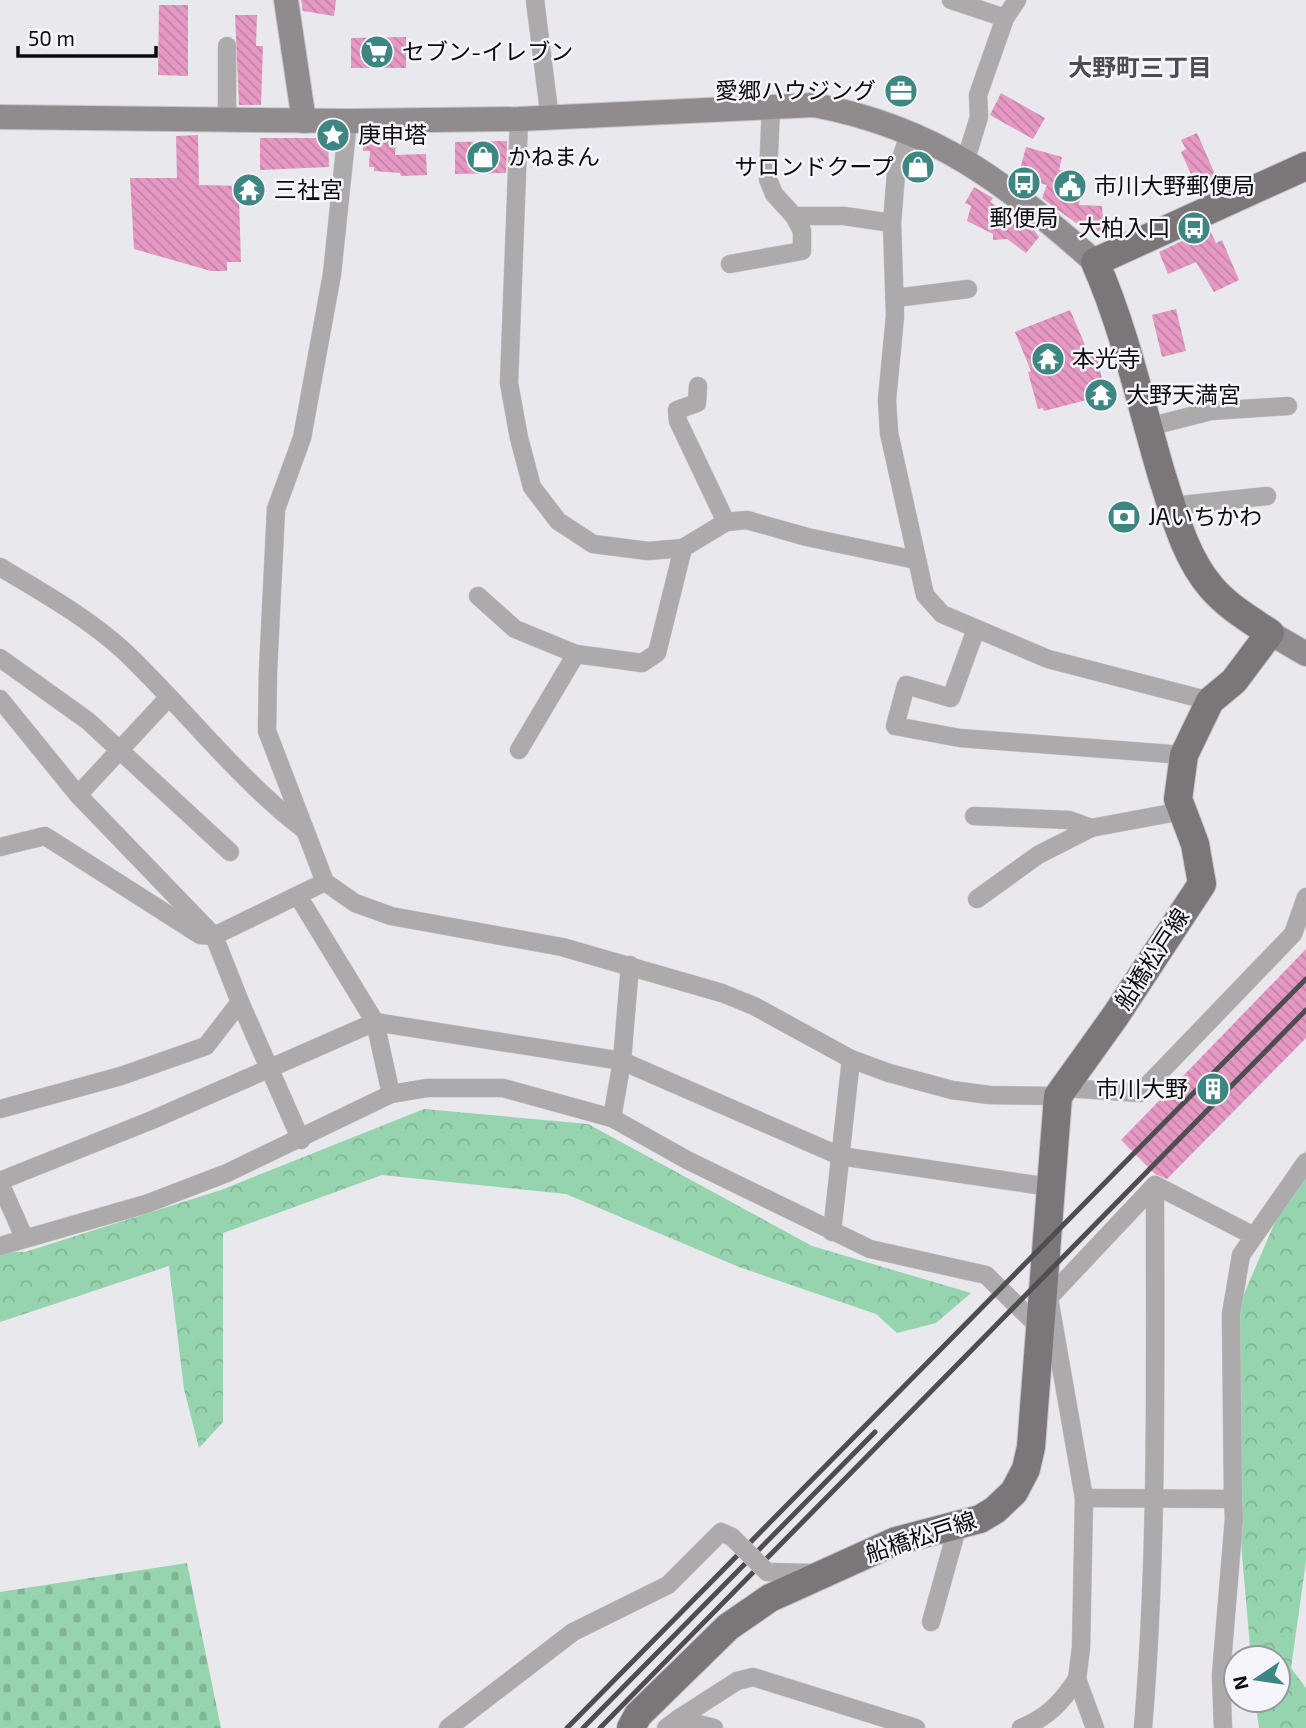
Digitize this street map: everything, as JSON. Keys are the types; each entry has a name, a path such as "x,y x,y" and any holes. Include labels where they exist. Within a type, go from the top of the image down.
{"main road":[{"path":"1270,633 1231,608 1210,587 1197,567 1172,506 1113,308 1095,262 1306,166"},
{"name":"船橋松戸線","path":"631,1728 638,1715 728,1627 770,1598 897,1541 980,1519 1014,1493 1026,1469 1031,1447 1050,1186 1061,1092 1202,884 1195,844 1182,811 1178,784 1184,755 1210,701 1234,681 1270,633"}],"street":[{"path":"286,0 304,121"},
{"path":"535,0 550,119"},
{"path":"951,0 1005,18"},
{"path":"966,159 979,117 978,95 1005,18 1017,0"},
{"path":"227,120 228,47"},
{"path":"730,264 802,251 802,230 794,216 774,194 768,179 771,105"},
{"path":"2,112 227,120 348,121 550,119 771,105 814,105 857,113 910,132 966,159 1039,213 1095,262"},
{"path":"519,119 509,383 519,438 533,487 558,521 593,544 649,551 683,548 726,522 747,520 915,560"},
{"path":"348,121 332,274 302,438 276,509 270,599 267,731 302,828 325,882 355,903 391,916 562,947 630,965 754,1006 851,1059 952,1090 989,1095 1140,1093 1293,934 1306,897"},
{"path":"910,132 896,173 892,223 895,298 887,400 889,433 915,560 925,594 942,614 1048,659 1210,701"},
{"path":"794,216 844,216 892,223"},
{"path":"895,298 968,289"},
{"path":"698,386 697,403 677,410 678,421 726,522"},
{"path":"1148,427 1211,411 1288,406"},
{"path":"1172,506 1267,496"},
{"path":"478,596 515,629 576,654 642,663 657,653 683,548"},
{"path":"0,567 53,599 122,650 270,804 302,828"},
{"path":"976,628 951,698 906,685 895,726 960,738 1184,755"},
{"path":"1270,633 1306,654"},
{"path":"519,750 576,654"},
{"path":"0,658 88,721 230,852"},
{"path":"78,795 169,697"},
{"path":"0,699 78,795 214,936 301,1140"},
{"path":"977,899 1038,855 1091,828 1182,811"},
{"path":"974,816 1069,820 1091,828"},
{"path":"0,846 45,836 185,928 200,935 214,936 325,882"},
{"path":"298,896 375,1022 391,1094"},
{"path":"612,1118 622,1061 630,965"},
{"path":"0,1109 121,1076 206,1046 240,1002"},
{"path":"24,1237 0,1182 152,1120 375,1022 622,1061 841,1156 1050,1186"},
{"path":"832,1232 851,1059"},
{"path":"0,1246 146,1204 301,1140 391,1094 427,1088 503,1088 612,1118 687,1160 870,1249 986,1275 1043,1310 1084,1498 1081,1648 1077,1679 1064,1699 1048,1714 1020,1728"},
{"path":"1223,1728 1221,1675 1234,1518 1231,1314 1241,1255 1306,1162"},
{"path":"1043,1310 1155,1185"},
{"path":"1155,1185 1254,1236"},
{"path":"1143,1728 1151,1628 1156,1499 1155,1185"},
{"path":"1084,1498 1233,1499"},
{"path":"931,1622 957,1525"},
{"path":"448,1728 573,1632 668,1585 721,1532 732,1536 767,1572 821,1573"},
{"path":"672,1723 737,1681 753,1677 877,1723 916,1728"},
{"path":"1077,1679 1095,1728"},
{"path":"672,1723 714,1728"}],"green space":[{"path":"424,1109 588,1124 812,1246 971,1293 936,1323 897,1333 876,1314 739,1267 566,1194 382,1175 223,1233 223,1422 199,1448 184,1389 169,1266 0,1322 0,1251 25,1252 221,1190"},
{"path":"1306,1150 1306,1561 1292,1661 1292,1644 1250,1644 1237,1497 1238,1308"},
{"path":"187,1563 221,1728 0,1728 0,1592"},
{"path":"1292,1669 1306,1688 1306,1728 1259,1728 1257,1714 1292,1714"}],"building":[{"path":"301,0 336,0 334,16 303,11"},
{"path":"159,5 188,5 188,76 158,75"},
{"path":"235,15 257,15 256,46 263,46 261,105 239,105"},
{"path":"406,37 406,68 351,68 351,38"},
{"path":"1001,93 1045,118 1033,139 990,115"},
{"path":"1197,133 1217,179 1201,186 1195,172 1191,174 1181,152 1186,149 1181,140"},
{"path":"198,135 199,185 244,186 245,180 262,180 261,202 239,201 241,262 227,262 227,271 211,271 134,249 130,178 177,178 176,136"},
{"path":"387,135 386,141 396,141 395,155 426,154 427,175 401,176 400,173 374,171 374,167 369,167 370,151 363,151 363,136"},
{"path":"260,138 328,138 329,167 260,170"},
{"path":"507,141 506,173 455,174 455,142"},
{"path":"1026,147 1062,157 1059,170 1084,174 1079,205 1102,206 1104,232 1086,230 1042,198 1047,185 1018,177"},
{"path":"974,187 993,198 990,202 1034,230 1039,237 1026,253 1007,239 993,240 993,234 967,221 971,206 965,203"},
{"path":"1209,228 1216,243 1222,240 1239,280 1214,292 1196,262 1168,274 1159,252"},
{"path":"1176,309 1186,351 1162,357 1152,315"},
{"path":"1070,310 1088,352 1095,350 1106,395 1044,411 1043,408 1038,409 1028,372 1031,371 1015,332"},
{"name":"市川大野","path":"1306,949 1306,1038 1167,1179 1155,1174 1121,1140"}],"railway":[{"path":"567,1728 1306,979"},
{"path":"600,1728 1306,1010"},
{"path":"583,1728 875,1432"}],"place":[{"name":"セブン-イレブン","path":"377,52"},
{"name":"愛郷ハウジング","path":"901,91"},
{"name":"庚申塔","path":"333,135"},
{"name":"かねまん","path":"483,157"},
{"name":"サロンドクープ","path":"918,167"},
{"name":"郵便局","path":"1024,183"},
{"name":"市川大野郵便局","path":"1070,186"},
{"name":"三社宮","path":"249,190"},
{"name":"大柏入口","path":"1194,228"},
{"name":"本光寺","path":"1048,359"},
{"name":"大野天満宮","path":"1101,395"},
{"name":"JAいちかわ","path":"1124,517"},
{"name":"市川大野","path":"1213,1089"}],"district":[{"name":"大野町三丁目","path":"1140,68"}]}
